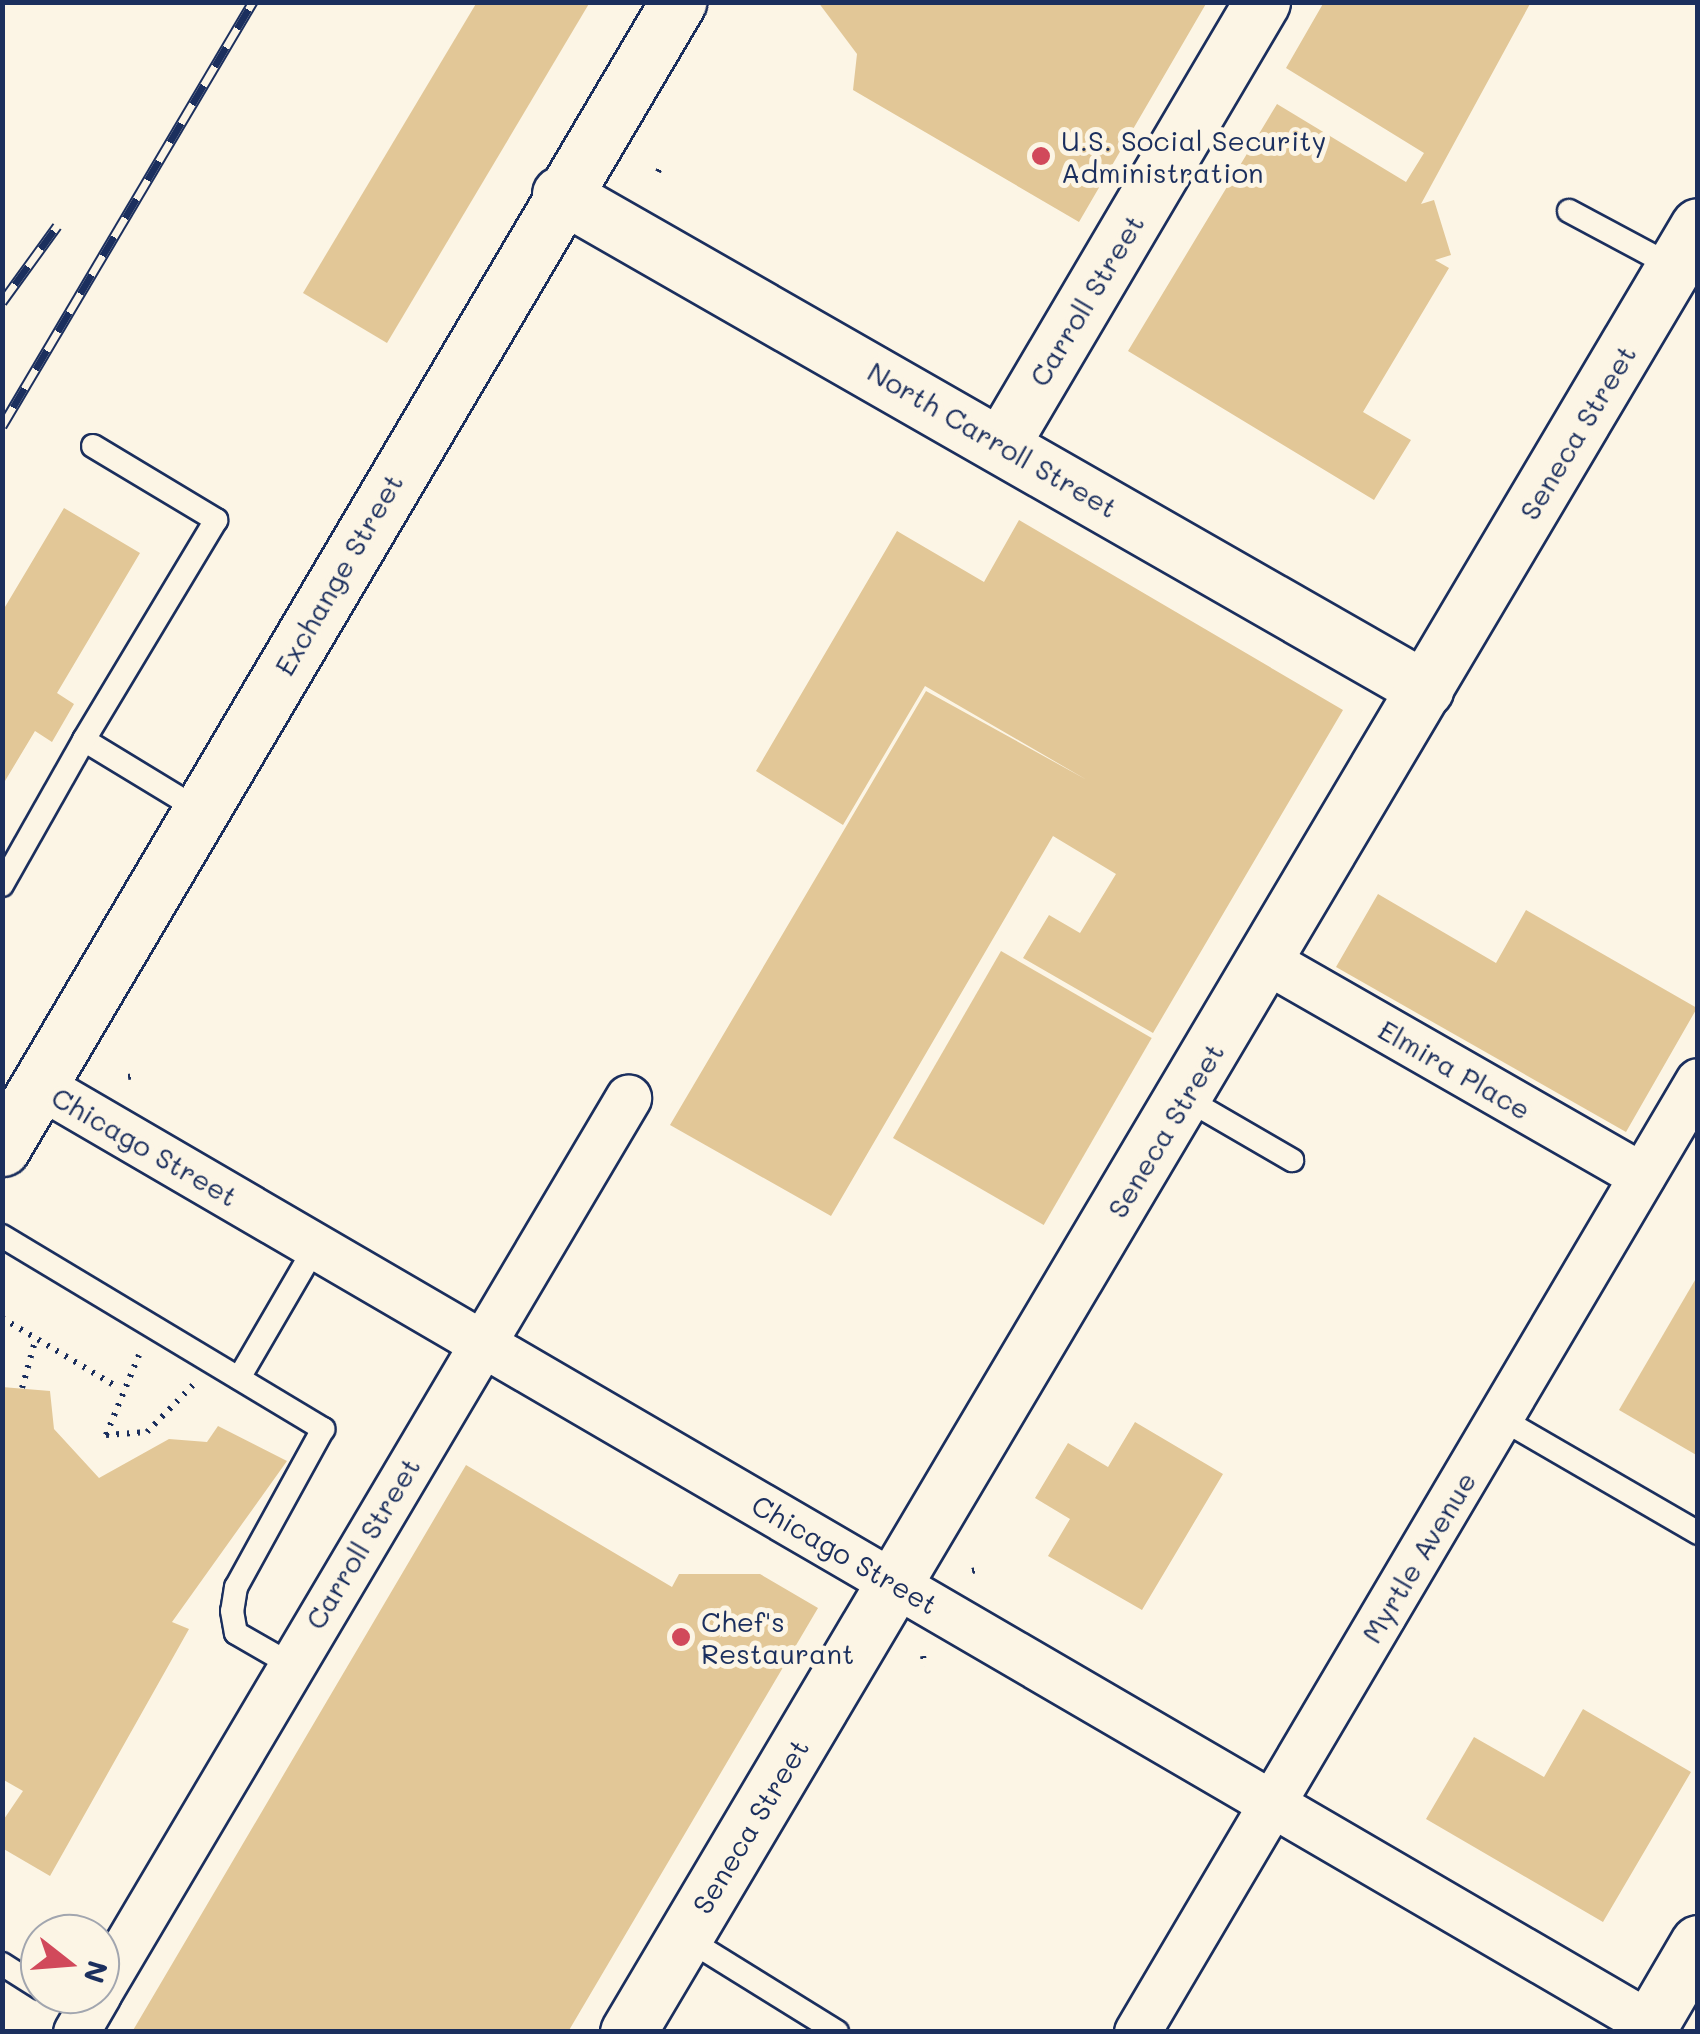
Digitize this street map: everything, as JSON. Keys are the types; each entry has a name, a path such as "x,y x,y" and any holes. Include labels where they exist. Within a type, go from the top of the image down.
{"street":[{"name":"Exchange Street","path":"2,1148 560,194 678,2"},
{"name":"Carroll Street","path":"1002,443 1262,2"},
{"name":"North Carroll Street","path":"560,194 1002,443 1424,689"},
{"name":"Seneca Street","path":"628,2032 1268,961 1424,689 1690,257"},
{"name":"Elmira Place","path":"1268,961 1642,1176"},
{"name":"Myrtle Avenue","path":"1137,2032 1698,1080"},
{"name":"Chicago Street","path":"39,1086 482,1340 1648,2028"},
{"name":"Carroll Street","path":"120,1941 628,1098"},
{"path":"1648,2028 1698,1943"}],"lane":[{"path":"1570,211 1690,257"},
{"path":"2,885 216,520 92,446"},
{"path":"84,740 200,810"},
{"path":"1185,1098 1292,1160"},
{"path":"2,1236 323,1429 236,1587 232,1611 236,1634 290,1664"},
{"path":"239,1378 317,1244"},
{"path":"1500,1418 1698,1533"},
{"path":"684,1937 836,2032"}],"path":[{"path":"2,1318 119,1388"},
{"path":"22,1388 36,1338"},
{"path":"141,1352 119,1388 106,1435 147,1432 192,1387"},
{"path":"923,1656 925,1666"}],"building":[{"path":"477,2 590,2 387,343 303,293"},
{"name":"U.S. Social Security Administration","path":"818,2 1207,2 1079,222 853,90 857,54"},
{"path":"1324,2 1531,2 1421,204 1434,200 1451,255 1435,260 1449,268 1363,412 1411,440 1374,500 1128,351 1277,104 1406,182 1424,153 1286,68"},
{"path":"64,508 140,553 57,693 74,704 52,742 35,731 2,786 2,612"},
{"path":"1019,520 1343,710 1153,1033 1023,958 1049,915 1080,933 1116,874 1053,836 831,1216 670,1125 926,691 1087,780 925,686 843,825 756,771 897,531 984,582"},
{"path":"1378,894 1496,963 1526,910 1697,1008 1626,1132 1336,967"},
{"path":"1001,951 1152,1038 1044,1225 893,1138"},
{"path":"1698,1275 1698,1456 1619,1410"},
{"path":"2,1387 50,1391 54,1429 99,1478 169,1439 207,1442 218,1426 287,1461 172,1622 189,1629 50,1876 2,1848 2,1822 23,1791 2,1779"},
{"path":"1135,1422 1223,1474 1142,1610 1048,1556 1070,1519 1035,1498 1068,1443 1108,1467"},
{"path":"466,1465 672,1587 679,1574 760,1574 818,1608 568,2032 132,2032"},
{"path":"1583,1709 1691,1772 1603,1922 1426,1819 1474,1737 1544,1777"}],"railway":[{"path":"2,426 253,2"},
{"path":"2,302 57,226"}],"place":[{"name":"U.S. Social Security Administration","path":"1041,156"},
{"name":"Chef's Restaurant","path":"681,1637"}]}
